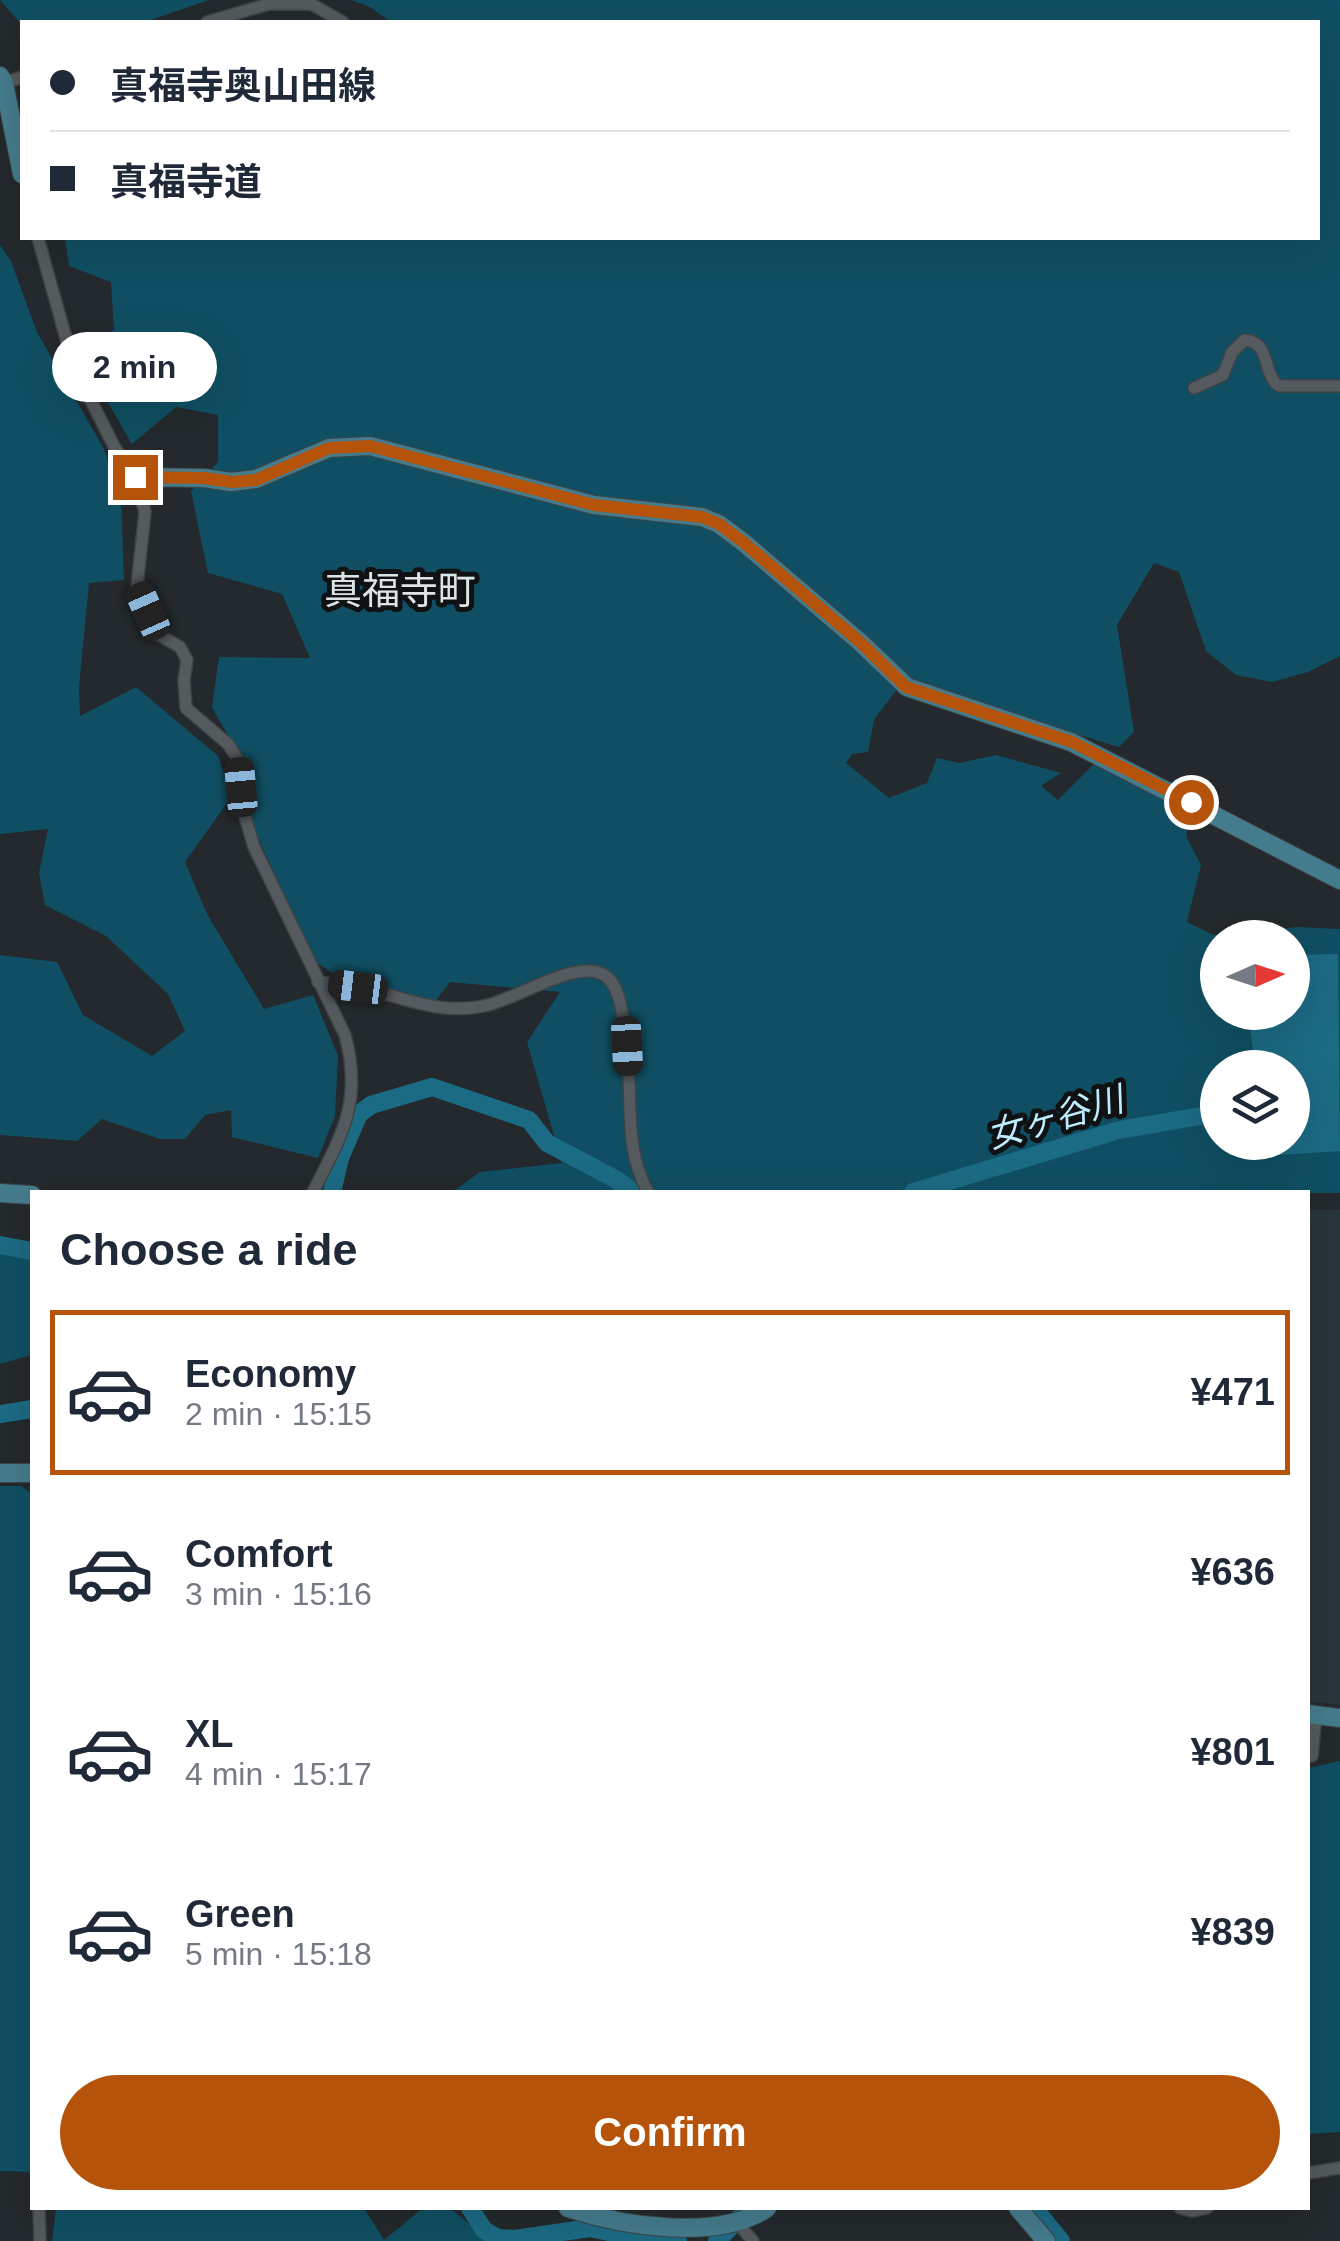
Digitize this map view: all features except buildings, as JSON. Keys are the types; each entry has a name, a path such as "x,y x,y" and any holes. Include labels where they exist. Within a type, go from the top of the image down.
{"street":[{"path":"214,20 270,4 311,4 339,20"},
{"path":"9,79 20,159"},
{"path":"39,240 74,367 115,448 135,477 145,512 137,586 159,636 180,647 187,660 186,708 228,744 239,761 244,813 254,847 345,1035 353,1066 348,1118 314,1190"},
{"path":"1194,388 1223,375 1232,352 1244,340 1259,344 1272,381 1279,386 1340,386"},
{"path":"135,477 256,480 329,448 370,446 594,505 702,517 719,524 860,642 906,687 1072,742 1340,880"},
{"path":"318,982 358,987 420,1006 462,1009 510,999 574,972 602,973 613,982 619,1002 627,1046 631,1146 647,1190"},
{"path":"0,1192 30,1195"},
{"path":"0,1473 30,1473"},
{"path":"1310,1756 1312,1714 1340,1718"},
{"path":"1310,2173 1340,2168"},
{"path":"39,2210 40,2241"},
{"path":"574,2210 613,2222 693,2234 747,2234 766,2210"},
{"path":"1020,2210 1046,2241"}],"shaded area":[{"path":"0,0 209,0 151,20 20,23"},
{"path":"351,0 1340,0 1340,656 1308,672 1272,682 1236,675 1206,651 1179,572 1154,563 1117,625 1134,732 1119,747 903,681 874,720 868,752 852,754 846,763 889,798 927,783 937,758 959,763 996,755 1061,773 1041,786 1058,800 1096,762 1184,802 1187,838 1201,865 1187,922 1200,928 1200,1030 1310,1030 1310,928 1340,929 1340,1193 455,1190 480,1172 562,1163 527,1042 560,992 450,982 433,1004 337,976 313,960 253,826 242,761 212,707 219,657 310,658 282,594 208,573 191,491 218,462 218,415 176,407 132,444 95,380 85,344 114,330 111,282 69,266 65,240 1320,240 1320,20 388,20"},
{"path":"0,245 11,261 37,332 104,449 121,497 124,580 89,583 80,716 136,687 218,756 232,796 185,862 207,914 264,1009 313,995 338,1056 335,1116 318,1158 232,1137 231,1110 205,1115 185,1139 160,1139 102,1119 77,1141 0,1135 0,955 57,962 83,1015 152,1056 185,1031 168,994 106,936 45,905 39,873 48,829 0,834"},
{"path":"1338,954 1340,1151 1310,1153 1310,1050 1253,1050 1250,1030 1310,1030 1310,955"},
{"path":"1310,1210 1340,1210 1340,1705 1310,1702"},
{"path":"18,1249 30,1258 30,1356 0,1364 0,1254"},
{"path":"0,1486 21,1486 30,1493 30,2172 0,2171"},
{"path":"1340,1761 1340,2132 1310,2134 1310,1768"},
{"path":"56,2210 365,2210 384,2240 421,2210 452,2210 490,2241 52,2241"}],"waterway":[{"name":"女ヶ谷川","path":"332,1190 340,1158 359,1114 371,1105 432,1087 529,1120 547,1143 630,1190"},
{"name":"女ヶ谷川","path":"920,1190 1119,1130 1200,1116"},
{"path":"0,1245 30,1251"},
{"path":"0,1414 30,1409"},
{"path":"471,2210 484,2230 498,2238 590,2228 651,2241"},
{"path":"717,2241 747,2210"},
{"path":"1036,2210 1061,2241"},
{"path":"656,2241 658,2237 678,2241"}],"district":[{"name":"真福寺町","path":"400,591"}],"route":[{"path":"135,477 256,480 329,448 370,446 594,505 702,517 743,542 860,642 906,687 1072,742 1191,802"}]}
